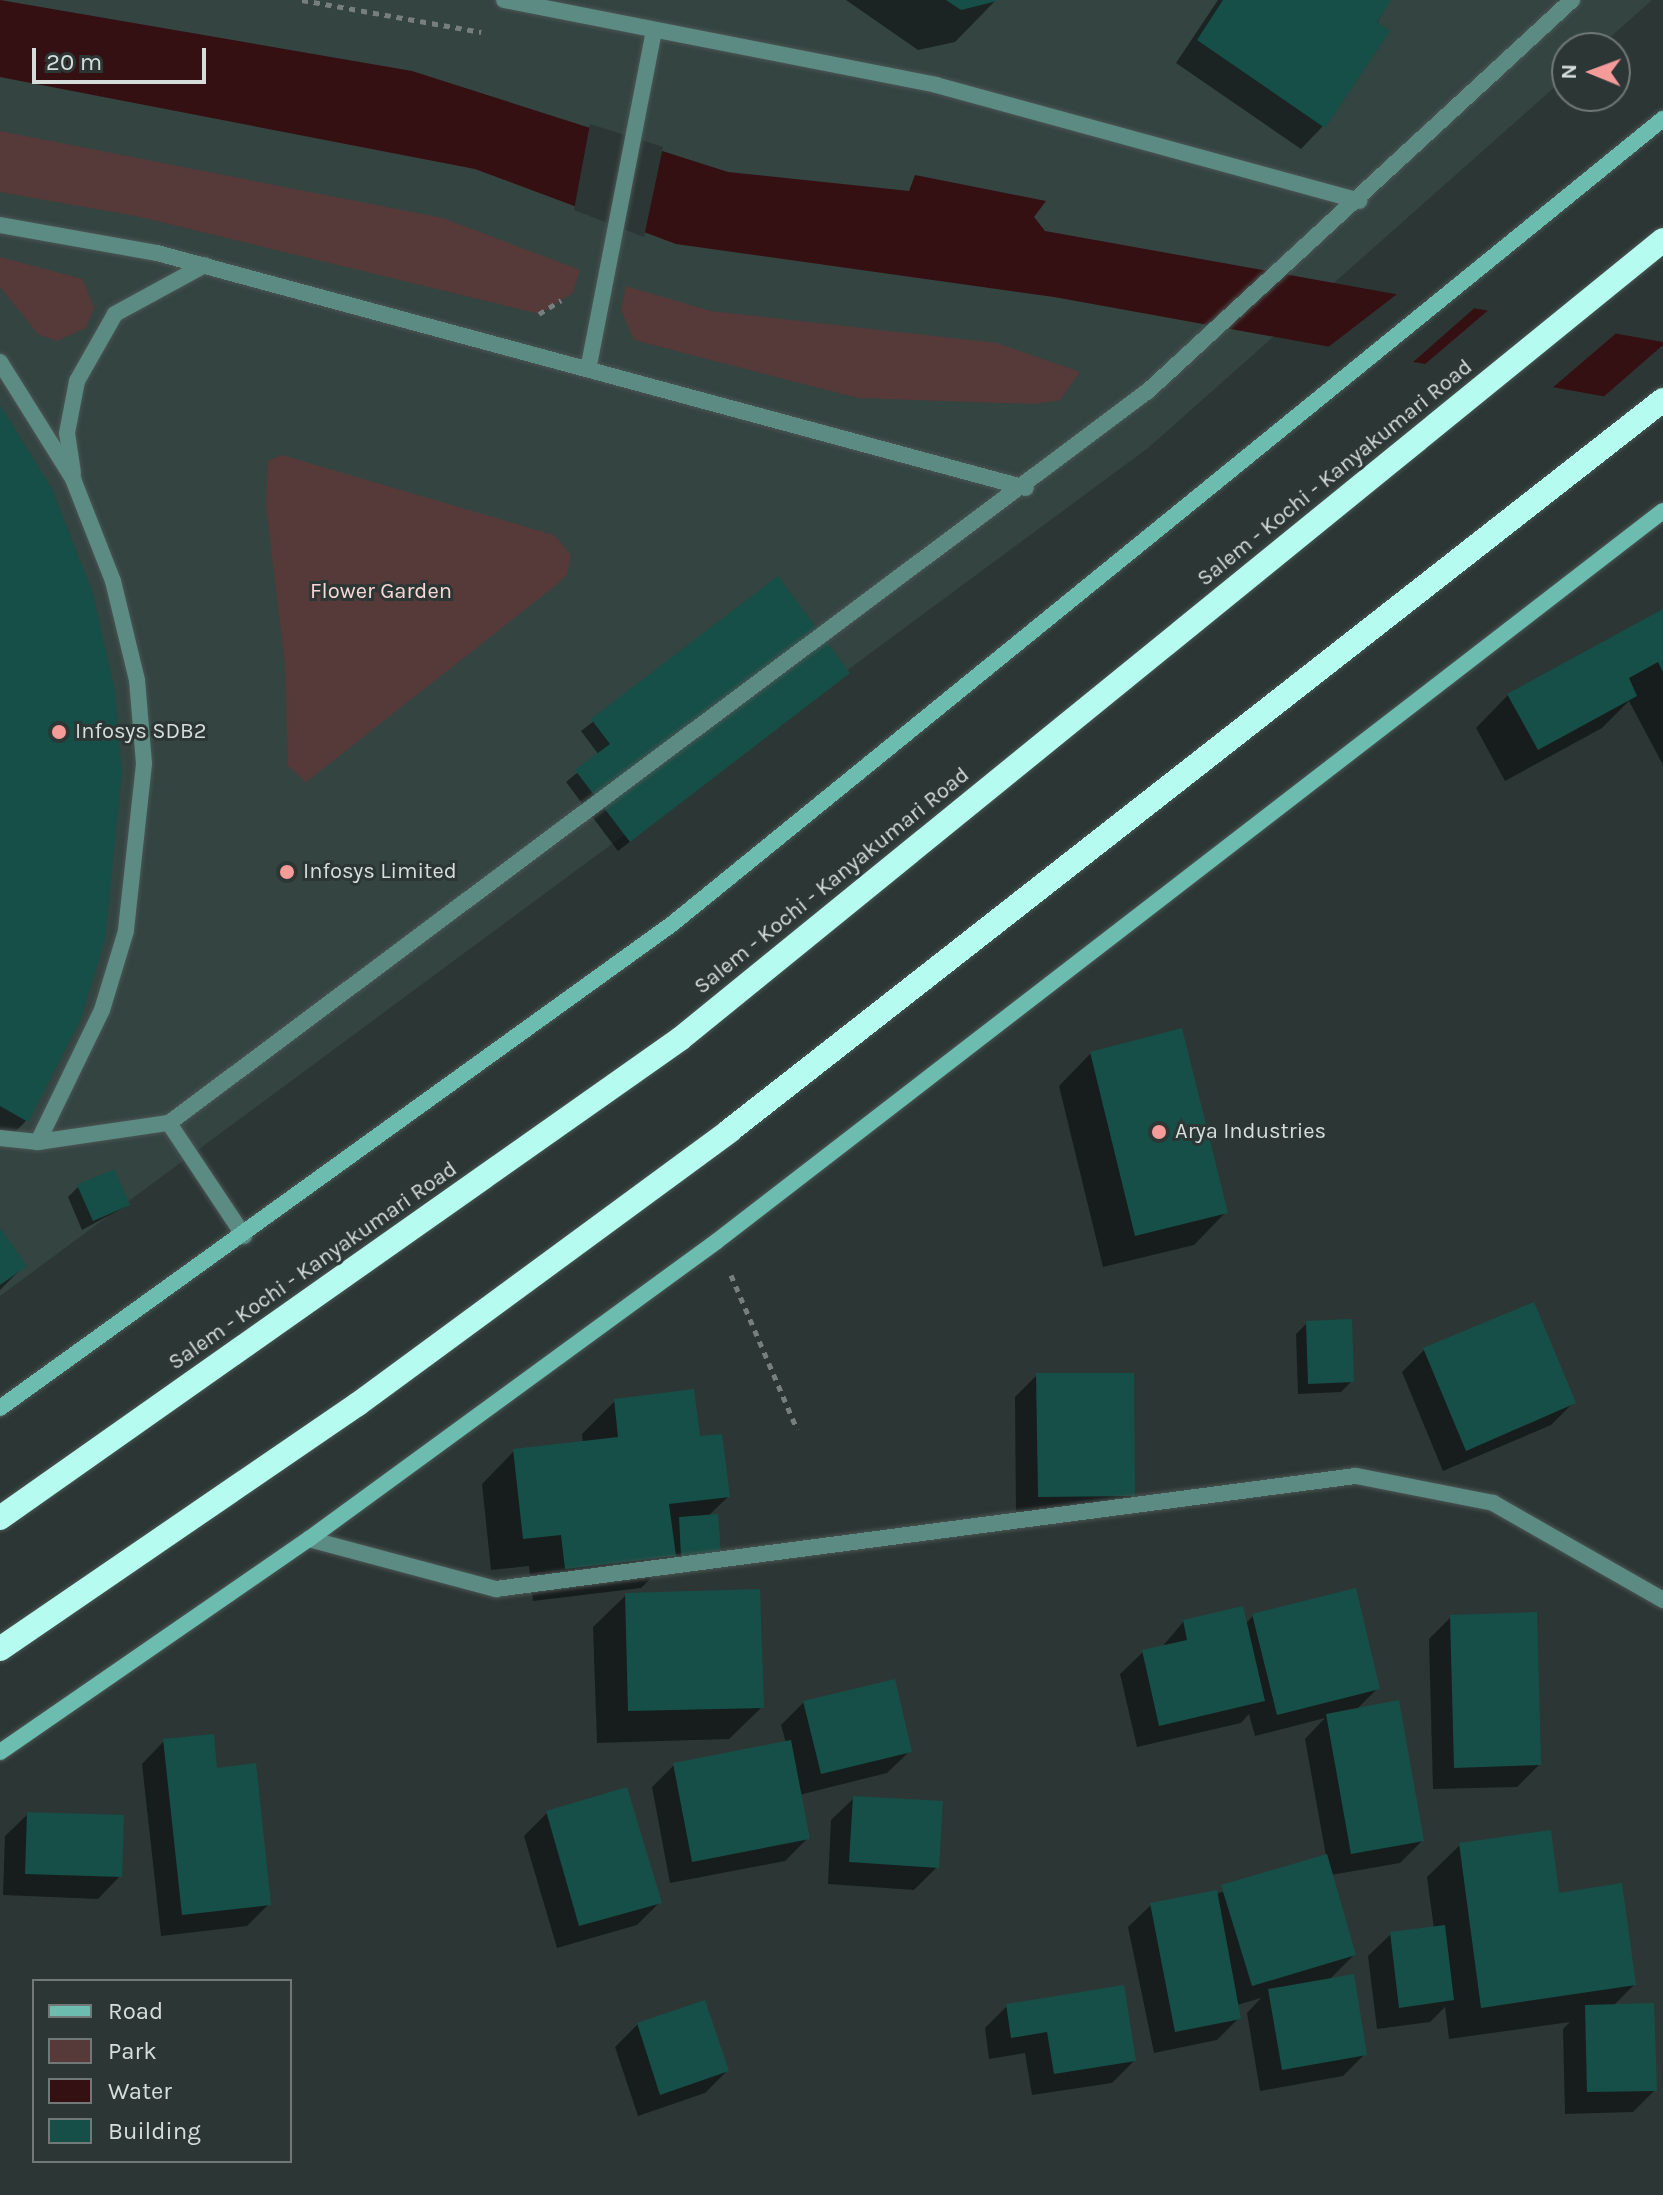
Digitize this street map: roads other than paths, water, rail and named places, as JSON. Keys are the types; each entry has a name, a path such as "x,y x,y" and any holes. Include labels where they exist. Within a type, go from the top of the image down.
{"highway":[{"name":"Salem - Kochi - Kanyakumari Road","path":"0,1518 680,1039 1663,240"},
{"path":"0,1649 358,1404 729,1131 1627,432 1663,400"}],"street":[{"path":"504,0 936,85 1359,201"},
{"path":"0,1138 38,1142 169,1123 1026,488 1148,391 1359,201 1572,0"},
{"path":"589,365 654,31"},
{"path":"0,1408 244,1236 672,924 1612,157 1663,119"},
{"path":"0,225 205,265 589,365 1026,488"},
{"path":"73,479 67,433 77,381 115,314 205,265"},
{"path":"0,362 73,479 113,581 137,680 140,848 126,931 102,1010 38,1142"},
{"path":"0,1752 309,1539 717,1241 1663,511"},
{"path":"169,1123 244,1236"},
{"path":"309,1539 496,1589 1356,1476 1493,1503 1663,1600"}],"water":[{"path":"0,0 412,71 728,172 909,191 915,175 1046,201 1034,217 1045,231 1663,342 1663,407 1054,297 676,244 475,169 0,77"}],"place":[{"name":"Infosys SDB2","path":"59,732"},
{"name":"Infosys Limited","path":"287,872"},
{"name":"Arya Industries","path":"1159,1132"}],"park label":[{"name":"Flower Garden","path":"381,592"}]}
